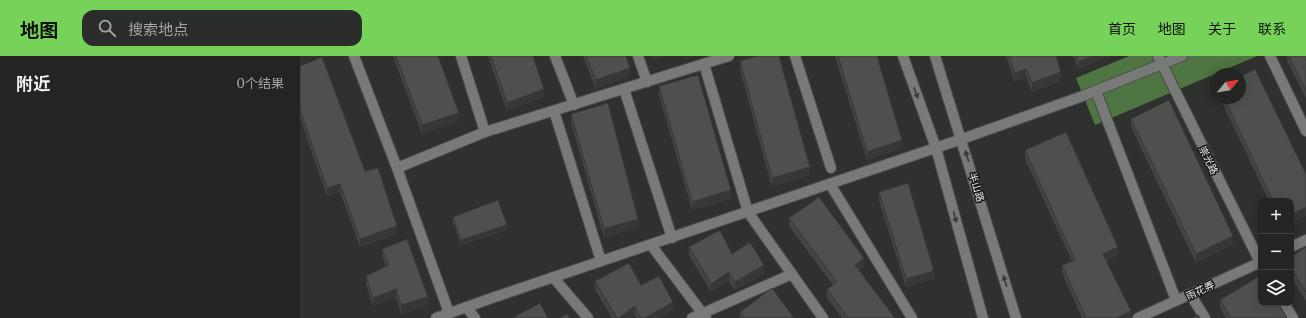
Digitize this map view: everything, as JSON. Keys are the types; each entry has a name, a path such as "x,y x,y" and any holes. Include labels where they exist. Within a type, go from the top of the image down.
{"main road":[{"path":"354,56 397,168 449,313"},
{"path":"461,56 485,132"},
{"path":"555,56 574,105"},
{"path":"638,56 647,82"},
{"path":"397,168 485,132 729,56"},
{"path":"795,56 830,168"},
{"path":"903,56 936,148 983,318"},
{"name":"半山路","path":"935,56 962,139 1016,318"},
{"path":"436,318 962,139 1096,91 1160,60 1182,56"},
{"path":"1270,56 1306,131"},
{"name":"崇光路","path":"1160,60 1258,257"},
{"path":"704,64 748,212 823,318"},
{"path":"624,89 672,238"},
{"path":"1096,91 1176,300"},
{"path":"554,111 601,261"},
{"path":"830,184 912,318"},
{"path":"1294,246 1306,240"},
{"path":"651,245 705,316"},
{"name":"雨花弄","path":"1138,318 1258,264"},
{"path":"692,318 705,316 792,274"},
{"path":"553,277 588,318"},
{"path":"1190,294 1205,318"},
{"path":"1286,306 1293,318"},
{"path":"466,307 474,318"}],"green space":[{"path":"1129,56 1257,56 1229,68 1210,68 1210,76 1095,125 1076,78"}],"building":[{"path":"396,56 438,56 459,113 422,125"},
{"path":"491,56 533,56 544,89 507,103"},
{"path":"586,56 626,56 630,68 596,80"},
{"path":"757,56 779,56 810,167 772,178 740,61"},
{"path":"838,56 877,56 902,140 867,152"},
{"path":"1009,56 1056,56 1061,72 1032,83 1026,69 1015,73"},
{"path":"1076,56 1093,56 1078,62"},
{"path":"1289,56 1306,56 1306,90"},
{"path":"322,57 365,171 378,168 397,226 360,239 340,184 327,188 300,110 300,66"},
{"path":"1255,69 1306,174 1306,207 1294,213 1294,198 1272,198 1227,104 1246,104 1246,74"},
{"path":"698,75 731,190 692,202 659,86"},
{"path":"1169,100 1233,236 1196,254 1131,119"},
{"path":"608,103 638,219 604,229 571,114"},
{"path":"1066,132 1118,247 1103,254 1131,311 1117,318 1086,318 1062,265 1075,260 1025,150"},
{"path":"908,183 934,271 906,279 879,192"},
{"path":"819,197 864,258 855,265 895,318 848,318 827,289 837,282 789,218"},
{"path":"498,200 507,225 461,240 453,217"},
{"path":"720,230 732,254 750,242 764,265 735,282 729,272 711,284 689,247"},
{"path":"407,239 428,297 401,305 396,289 373,298 366,276 389,265 382,249"},
{"path":"1306,247 1306,292 1294,273 1294,255"},
{"path":"629,263 641,285 659,276 673,302 645,318 641,318 635,306 617,318 595,281"},
{"path":"1258,277 1258,306 1280,306 1287,318 1231,318 1220,300"},
{"path":"772,288 794,318 745,318 740,312"},
{"path":"540,303 548,318 512,318"},
{"path":"567,314 570,318 559,318"},
{"path":"1198,315 1200,318 1192,318"}]}
